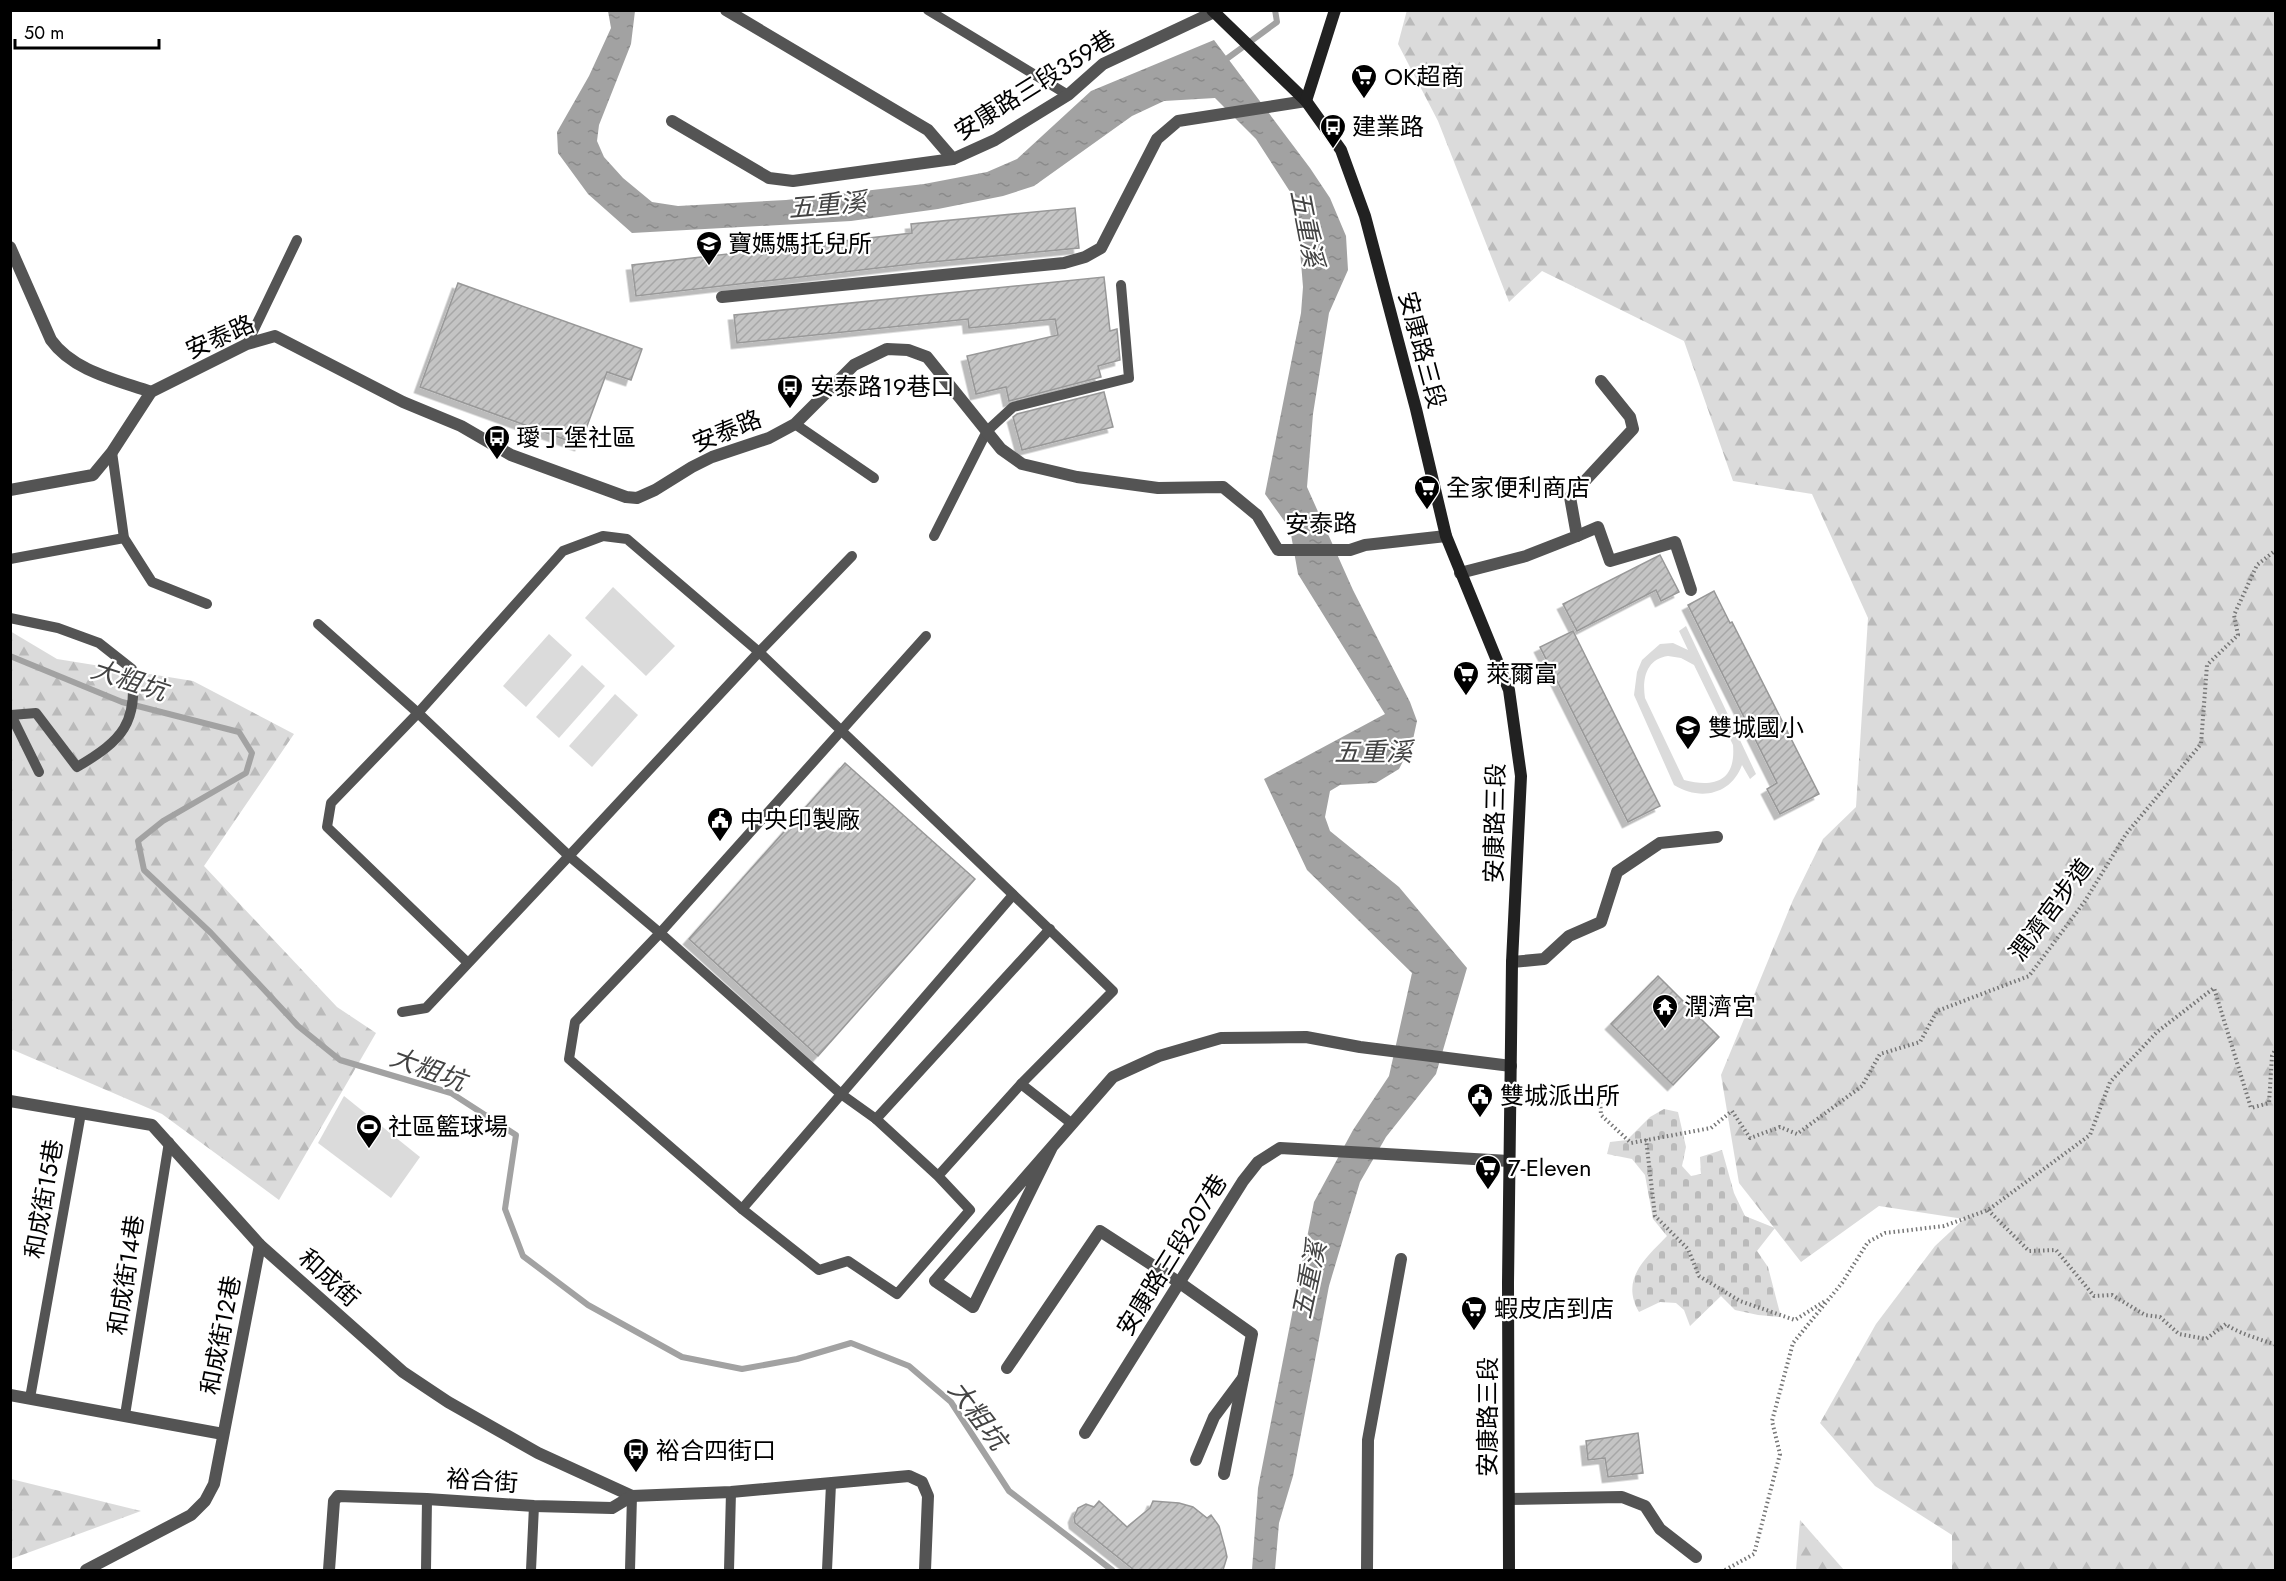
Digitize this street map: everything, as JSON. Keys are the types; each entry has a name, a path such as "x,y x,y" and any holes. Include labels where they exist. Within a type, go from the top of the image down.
{"main road":[{"path":"1306,101 1335,10"},
{"name":"安康路三段","path":"1213,11 1306,101 1341,150 1365,216 1416,409 1446,536 1509,690 1521,776 1512,962 1509,1161 1509,1570"}],"street":[{"path":"726,10 928,130 953,159"},
{"name":"安康路三段359巷","path":"672,121 770,178 793,181 953,159 995,140 1068,95 1103,64 1213,11"},
{"path":"722,297 1064,263 1085,257 1101,248 1157,139 1179,121 1216,113 1306,101"},
{"path":"10,247 51,340 60,352 80,365 151,392 112,452 93,475 10,490"},
{"name":"安泰路","path":"151,392 247,344 275,336 403,402 461,426 511,455 626,497 637,498 655,490 692,467 770,438 795,424 854,365 887,349 908,350 927,357 1001,449 1022,464 1077,477 1158,488 1223,487 1257,515 1278,549 1350,549 1365,545 1446,536"},
{"path":"1577,536 1570,497 1633,429 1630,417 1601,381"},
{"path":"1460,573 1526,556 1598,526 1610,561 1674,542 1691,590"},
{"path":"1512,962 1544,959 1569,936 1601,922 1617,873 1660,843 1717,837"},
{"path":"1052,1147 973,1307 935,1281 1113,1077 1159,1056 1221,1038 1306,1037 1360,1047 1511,1066"},
{"name":"和成街","path":"10,1101 152,1125 260,1245 403,1372 448,1402 538,1453 632,1496"},
{"name":"安康路三段207巷","path":"1085,1433 1258,1162 1280,1148 1509,1161"},
{"path":"1007,1368 1100,1231 1180,1283 1252,1334 1224,1474"},
{"name":"和成街12巷","path":"223,1434 260,1245"},
{"path":"1367,1570 1368,1440 1401,1259"},
{"path":"1196,1460 1215,1417 1245,1374"},
{"path":"10,1395 223,1434 214,1484 205,1501 191,1515 86,1570"},
{"name":"裕合街","path":"329,1570 334,1501 338,1496 612,1508 632,1496 731,1492 909,1476 922,1482 928,1496 925,1570"},
{"path":"1509,1499 1622,1497 1645,1506 1660,1529 1696,1557"}],"lane":[{"path":"928,10 1068,95"},
{"path":"247,344 297,240"},
{"path":"934,536 987,431 1013,408 1129,378 1120,285"},
{"path":"795,424 874,478"},
{"path":"112,452 124,538 152,582 207,604"},
{"path":"467,962 327,827 331,803 418,713 563,551 603,536 627,539 759,652 1113,991 1021,1084 938,1176"},
{"path":"10,559 124,538"},
{"path":"402,1012 426,1008 759,652 852,556"},
{"path":"10,618 58,628 99,643 132,669 135,694 131,717 120,735 97,755 78,767 36,713 11,715 39,772"},
{"path":"318,624 418,713 569,856 660,933 842,1094 876,1119 938,1176 970,1210 897,1294 848,1260 819,1270 742,1209 569,1059 575,1022 660,933 927,636"},
{"path":"742,1209 1013,895"},
{"path":"876,1119 1050,929"},
{"path":"1021,1084 1071,1123"},
{"name":"和成街15巷","path":"30,1398 81,1113"},
{"name":"和成街14巷","path":"125,1415 169,1142"},
{"path":"827,1570 831,1484"},
{"path":"729,1570 731,1492"},
{"path":"630,1570 632,1496"},
{"name":"裕合街","path":"426,1570 427,1499"},
{"name":"裕合街","path":"531,1570 534,1506"}],"path":[{"name":"潤濟宮步道","path":"1600,1098 1601,1115 1631,1143 1646,1138 1711,1128 1732,1111 1750,1138 1780,1127 1797,1134 1862,1086 1880,1054 1920,1042 1937,1011 2029,976 2085,901 2126,834 2201,744 2207,665 2238,635 2234,615 2257,565 2276,549"},
{"path":"1725,1570 1754,1554 1780,1454 1772,1421 1793,1343 1842,1283 1868,1242 1885,1233 1944,1226 1988,1210 2090,1135 2110,1082 2157,1032 2214,987 2251,1108 2269,1103 2272,1056 2276,1047"},
{"path":"1646,1138 1655,1215 1688,1249 1699,1276 1740,1301 1795,1320 1828,1299"},
{"path":"1988,1210 2029,1251 2056,1250 2094,1296 2112,1295 2145,1315 2160,1317 2180,1334 2206,1339 2226,1324 2232,1330 2276,1345"}],"green space":[{"path":"1407,10 2275,11 2275,1570 1952,1570 1952,1535 1875,1486 1820,1423 1876,1324 1935,1246 1964,1219 1879,1206 1801,1262 1739,1183 1721,1075 1793,900 1823,839 1856,807 1868,618 1812,494 1733,481 1684,341 1542,271 1509,302 1438,121 1398,44"},
{"path":"613,587 675,646 646,676 585,618"},
{"path":"1686,626 1756,774 1750,779 1742,765 1737,775 1723,789 1704,794 1684,790 1674,785 1634,695 1637,672 1642,660 1660,644 1673,643 1688,650 1679,631","holes":["1668,656 1681,658 1694,665 1733,745 1731,767 1727,774 1714,782 1684,780 1645,698 1645,677 1650,666 1655,661"]},
{"path":"10,631 57,659 193,681 294,734 204,866 337,1007 376,1033 279,1200 162,1114 11,1049"},
{"path":"549,634 572,655 526,707 503,686"},
{"path":"582,665 605,686 559,738 536,717"},
{"path":"615,694 638,715 592,767 569,746"},
{"name":"社區籃球場","path":"344,1096 420,1157 391,1198 318,1143"},
{"path":"1664,1109 1678,1112 1686,1147 1682,1166 1691,1176 1701,1174 1700,1157 1722,1150 1734,1193 1745,1216 1775,1228 1757,1251 1768,1267 1781,1317 1735,1310 1721,1296 1690,1326 1684,1310 1676,1303 1660,1302 1639,1312 1632,1289 1634,1280 1643,1261 1667,1236 1653,1219 1645,1175 1632,1159 1607,1154 1610,1142 1627,1140 1650,1117"},
{"path":"11,1479 141,1511 11,1559"},
{"path":"1800,1520 1844,1570 1796,1570"}],"water":[{"name":"五重溪","path":"608,11 635,11 631,44 599,125 597,141 604,157 623,178 652,202 678,206 786,200 924,184 987,172 1017,159 1091,91 1214,40 1330,198 1346,236 1348,270 1329,313 1313,414 1307,487 1353,590 1410,702 1417,721 1412,744 1399,769 1376,783 1340,785 1330,791 1325,817 1330,831 1399,887 1467,968 1436,1074 1386,1137 1360,1182 1329,1286 1293,1476 1279,1523 1275,1570 1252,1570 1258,1488 1314,1202 1353,1130 1389,1076 1412,973 1307,870 1264,779 1385,714 1298,574 1290,529 1265,494 1301,313 1303,287 1296,201 1256,139 1215,98 1164,101 1132,116 1034,186 1003,196 938,209 851,221 632,233 588,194 558,153 557,132 589,76 611,28"}],"building":[{"path":"1075,208 1079,248 921,263 636,296 632,265 912,233 911,224"},
{"path":"1104,277 1110,331 1117,329 1120,360 1098,366 1101,377 1009,401 1006,387 976,394 967,356 1058,335 1055,319 969,328 968,319 737,343 734,315"},
{"path":"458,283 642,349 631,380 607,372 580,445 420,387"},
{"path":"1104,392 1113,427 1022,450 1013,417 1017,414"},
{"path":"1660,555 1679,592 1661,601 1656,590 1577,631 1563,604"},
{"path":"1714,591 1819,794 1780,814 1767,789 1777,783 1688,605"},
{"path":"1573,631 1660,806 1628,822 1540,647"},
{"path":"845,763 975,879 818,1056 689,939"},
{"name":"潤濟宮","path":"1658,976 1719,1037 1673,1085 1611,1024"},
{"path":"1638,1433 1643,1473 1608,1477 1605,1458 1588,1460 1586,1441"},
{"path":"1099,1501 1127,1527 1150,1508 1153,1501 1179,1503 1193,1507 1207,1518 1211,1515 1219,1526 1227,1557 1223,1570 1134,1570 1075,1523 1074,1517 1078,1508 1086,1504 1094,1507"}],"waterway":[{"path":"1221,63 1277,22 1275,10"},
{"name":"大粗坑","path":"10,656 122,702 239,732 252,753 246,773 163,821 138,841 144,870 211,933 298,1026 340,1060 451,1093 516,1135 505,1209 523,1256 588,1305 682,1357 742,1369 797,1359 851,1343 909,1366 951,1402 1009,1491 1112,1570"}],"place":[{"name":"OK超商","path":"1364,100"},
{"name":"建業路","path":"1333,150"},
{"name":"寶媽媽托兒所","path":"709,267"},
{"name":"安泰路19巷口","path":"790,410"},
{"name":"璦丁堡社區","path":"497,461"},
{"name":"全家便利商店","path":"1427,511"},
{"name":"萊爾富","path":"1466,697"},
{"name":"雙城國小","path":"1688,751"},
{"name":"中央印製廠","path":"720,843"},
{"name":"潤濟宮","path":"1665,1030"},
{"name":"雙城派出所","path":"1480,1119"},
{"name":"社區籃球場","path":"369,1150"},
{"name":"7-Eleven","path":"1488,1191"},
{"name":"蝦皮店到店","path":"1474,1332"},
{"name":"裕合四街口","path":"636,1474"}]}
